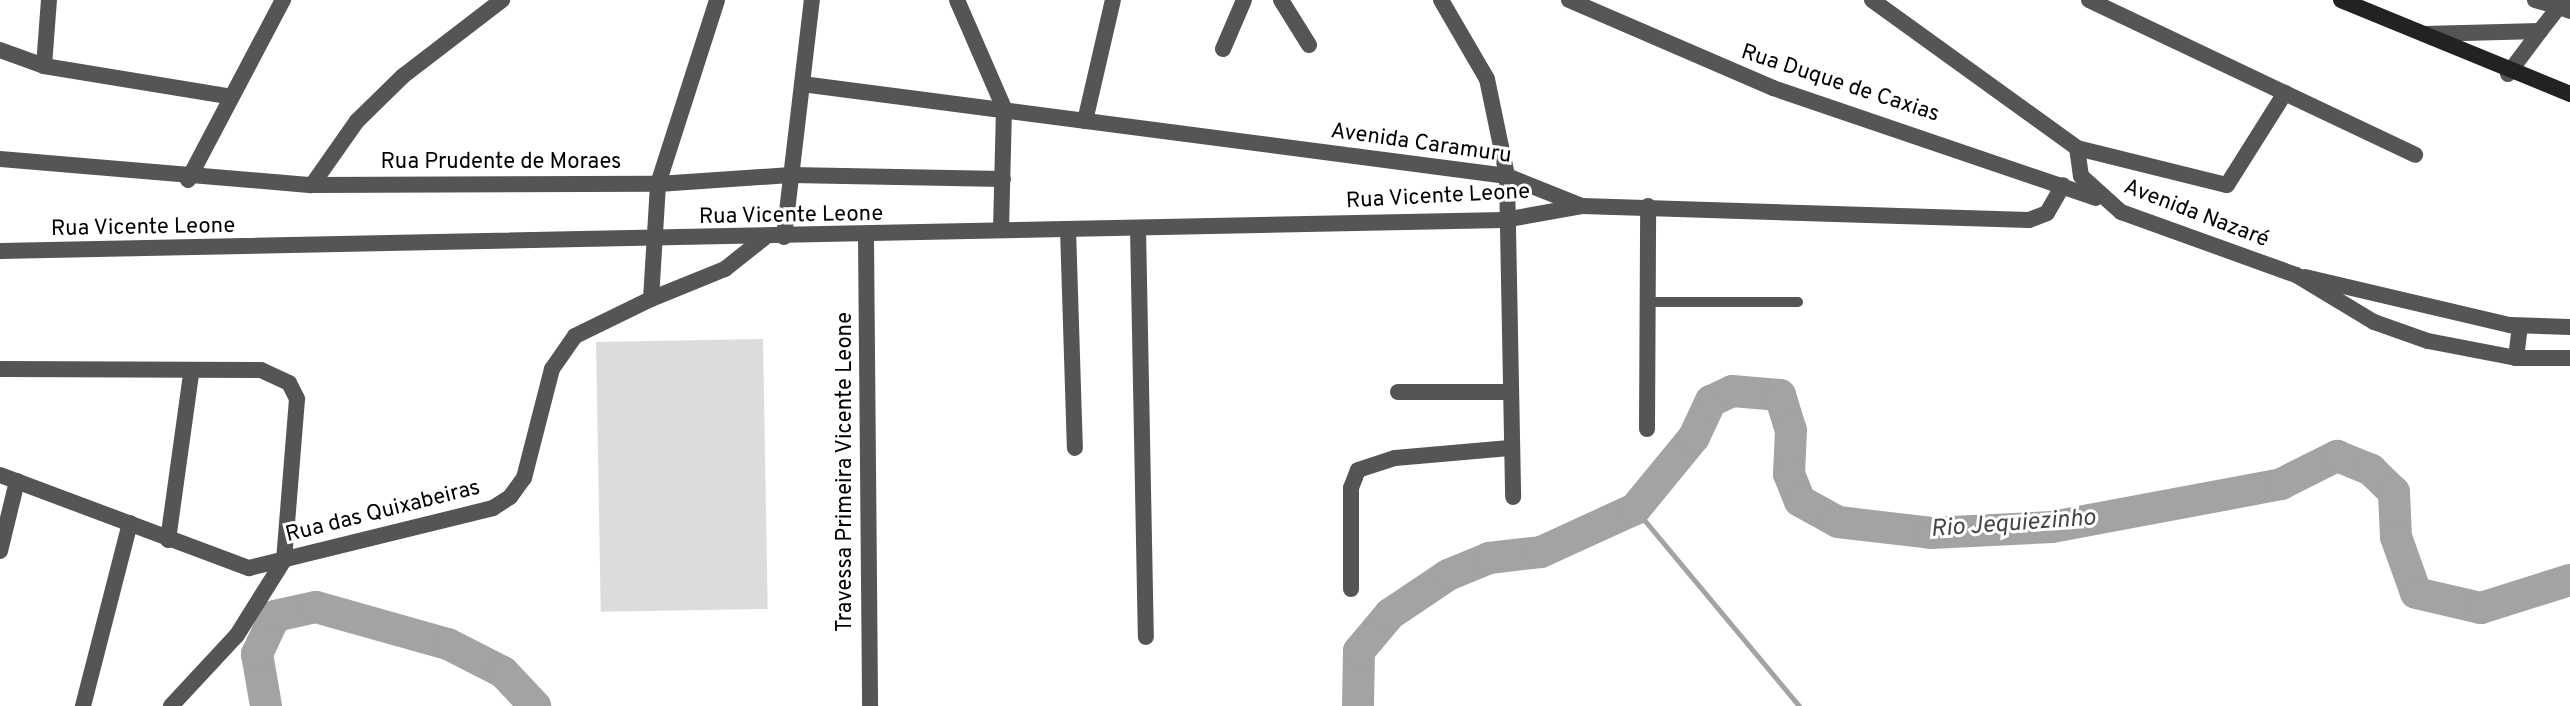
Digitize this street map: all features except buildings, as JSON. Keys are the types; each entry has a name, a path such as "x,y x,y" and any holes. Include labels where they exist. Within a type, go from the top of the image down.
{"main road":[{"path":"2341,0 2424,34 2508,74 2570,94"}],"street":[{"path":"44,66 49,0"},
{"path":"188,180 228,96 283,0"},
{"path":"312,185 385,94 502,0"},
{"path":"651,299 658,184 717,0"},
{"path":"784,237 812,0"},
{"path":"957,0 1004,108 1001,229"},
{"path":"1085,121 1113,0"},
{"path":"1223,49 1244,0"},
{"path":"1281,0 1309,45"},
{"path":"1441,0 1487,79 1507,176 1504,220 1513,497"},
{"name":"Rua Duque de Caxias","path":"1569,0 1773,88 2101,200"},
{"path":"1872,0 2077,148 2227,185 2285,93"},
{"path":"2089,0 2415,155"},
{"path":"2535,0 2564,6"},
{"path":"2508,74 2540,31 2564,6"},
{"path":"2424,34 2540,31"},
{"path":"0,50 44,66 228,96"},
{"name":"Avenida Caramuru","path":"802,84 1507,176 1582,206 2029,220 2047,213 2063,185"},
{"name":"Avenida Nazaré","path":"2077,148 2081,176 2101,200 2296,275 2374,322 2516,358 2570,358"},
{"name":"Rua Prudente de Moraes","path":"5,161 188,180 312,185 658,184 791,175 1003,179"},
{"name":"Rua Vicente Leone","path":"0,251 866,238 1001,229 1504,220 1582,206"},
{"path":"1647,429 1648,206"},
{"path":"1138,228 1146,637"},
{"path":"1068,229 1075,448"},
{"name":"Rua das Quixabeiras","path":"0,475 249,568 493,508 510,497 524,478 552,369 575,336 651,299 725,269 764,238"},
{"name":"Travessa Primeira Vicente Leone","path":"866,238 870,706"},
{"path":"2296,275 2520,326 2570,327"},
{"path":"2516,358 2520,326"},
{"path":"0,369 191,374 261,370 289,383 300,419 284,560 237,635 171,706"},
{"path":"168,540 191,374"},
{"path":"1398,392 1509,392"},
{"path":"1351,589 1351,488 1358,470 1395,458 1510,448"},
{"path":"0,551 17,481"},
{"path":"83,706 130,523"}],"lane":[{"path":"1647,302 1798,302"}],"shaded area":[{"path":"763,339 768,609 601,612 596,342"}],"waterway":[{"name":"Rio Jequiezinho","path":"1358,706 1359,651 1390,614 1448,575 1489,558 1541,552 1635,509 1694,437 1711,401 1732,391 1780,395 1791,430 1789,474 1800,501 1838,522 1931,533 2052,527 2281,484 2337,456 2371,470 2394,492 2396,537 2416,593 2481,608 2570,580"},
{"path":"1635,509 1799,706"},
{"name":"Rio Jequiezinho","path":"266,706 257,654 275,616 316,607 448,644 503,672 535,706"}]}
